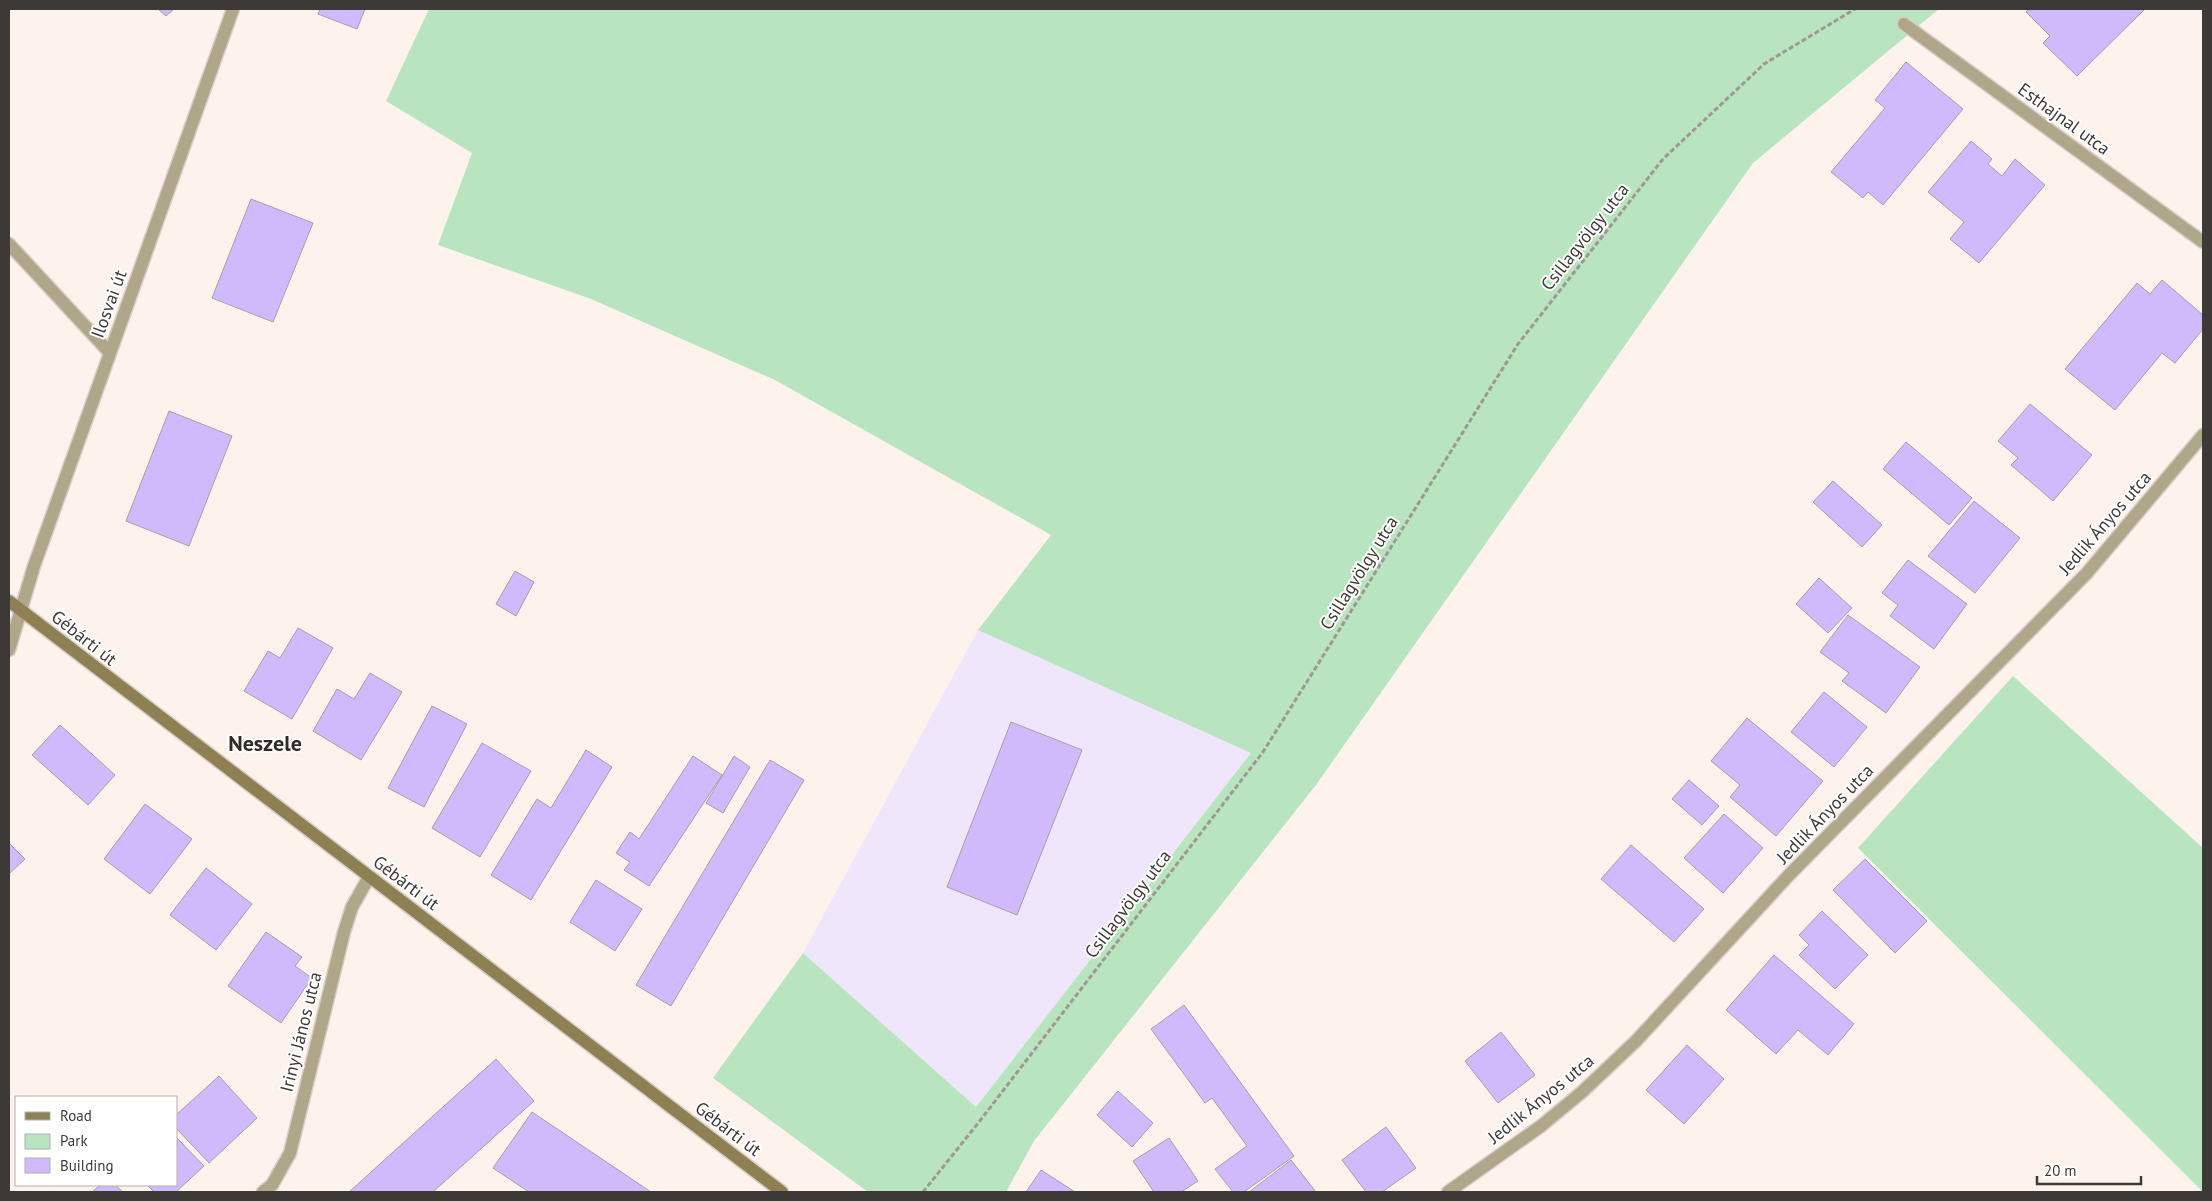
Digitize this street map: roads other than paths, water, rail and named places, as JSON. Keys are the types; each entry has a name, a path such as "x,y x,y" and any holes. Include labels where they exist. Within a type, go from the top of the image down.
{"main road":[{"name":"Gébárti út","path":"9,601 782,1192"}],"street":[{"name":"Ilosvai út","path":"9,650 22,612 34,566 233,9"},
{"name":"Esthajnal utca","path":"1904,24 2203,242"},
{"path":"9,244 110,354"},
{"name":"Jedlik Ányos utca","path":"1448,1192 1541,1126 1582,1092 1636,1041 1790,874 2087,573 2203,435"},
{"name":"Irinyi János utca","path":"272,1190 290,1153 344,932 352,907 369,878"}],"district":[{"name":"Neszele","path":"265,743"}]}
